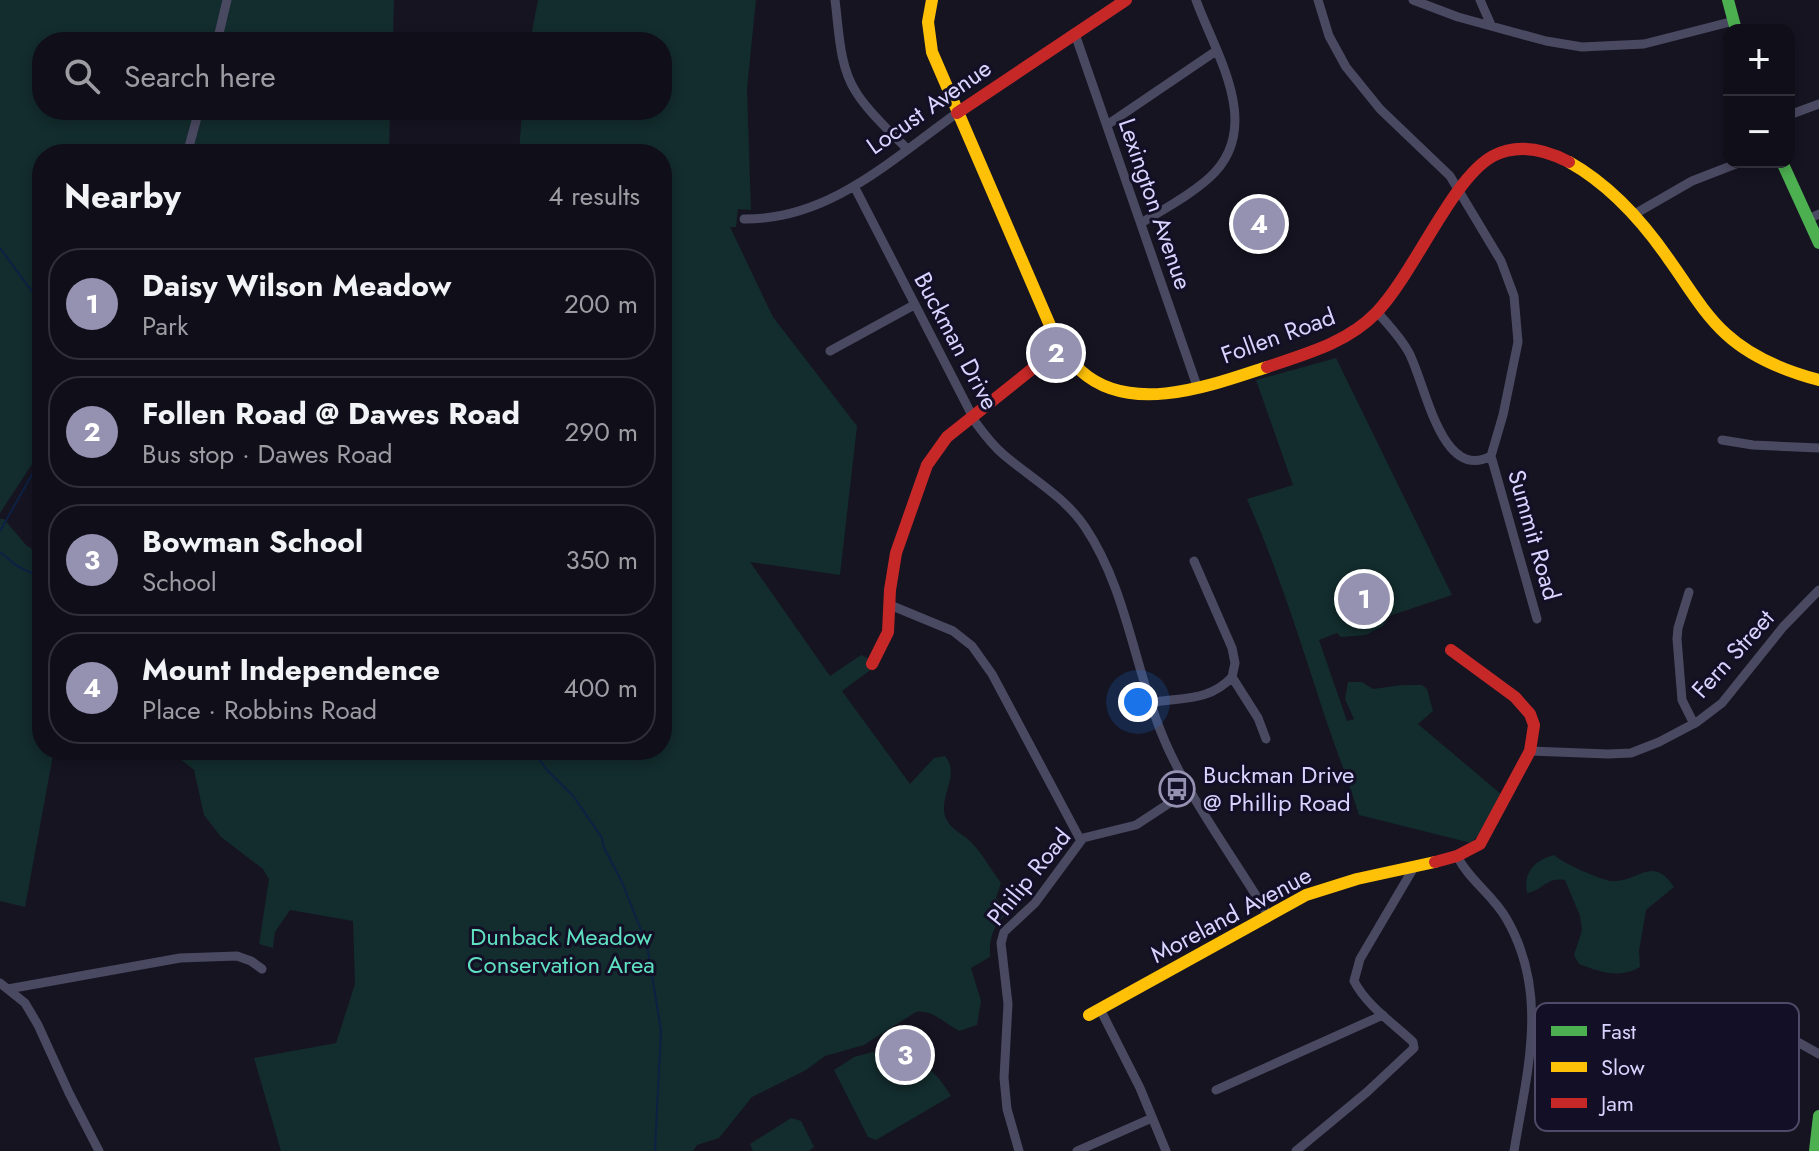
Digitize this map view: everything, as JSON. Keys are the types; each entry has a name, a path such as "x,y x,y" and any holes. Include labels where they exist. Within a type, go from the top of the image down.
{"street":[{"path":"219,32 227,0"},
{"path":"835,0 841,45 855,91 907,149"},
{"name":"Follen Road","path":"932,0 928,22 932,52 957,113 1061,346 1071,364 1091,379 1129,394 1161,395 1336,342 1355,331 1394,292 1467,178 1490,158 1514,149 1541,150 1566,159 1593,179 1633,215 1668,257 1715,324 1734,341 1778,368 1819,380"},
{"name":"Locust Avenue","path":"744,219 772,220 826,203 1126,0"},
{"path":"1141,223 1209,178 1233,145 1236,126 1234,100 1196,0"},
{"name":"Summit Road","path":"1318,0 1329,36 1346,67 1380,109 1450,176 1501,261 1514,296 1518,342 1491,456 1537,619"},
{"path":"1413,0 1433,9 1546,41 1582,47 1644,44 1723,28"},
{"path":"1480,0 1491,25"},
{"path":"1728,0 1734,24"},
{"name":"Lexington Avenue","path":"1075,34 1197,386"},
{"path":"1107,125 1216,51"},
{"path":"1795,113 1819,104"},
{"path":"190,144 196,120"},
{"path":"1633,215 1692,181 1726,168"},
{"path":"1785,168 1813,217 1819,243"},
{"name":"Buckman Drive","path":"854,186 972,417 1003,455 1069,509 1099,549 1112,580 1162,736 1268,915"},
{"path":"830,351 914,305"},
{"path":"1377,312 1409,352 1435,422 1455,453 1475,462 1491,456"},
{"path":"872,664 888,632 896,553 927,465 947,437 1061,346"},
{"path":"1722,440 1753,445 1819,448"},
{"path":"1150,703 1202,697 1221,688 1232,677 1235,663 1232,648 1194,561"},
{"name":"Fern Street","path":"1530,751 1631,753 1694,724 1722,703 1783,627 1819,590"},
{"path":"1689,592 1677,639 1682,700 1694,724"},
{"path":"890,605 953,631 972,646 992,674 1081,841"},
{"path":"1451,650 1524,706 1534,725 1530,751"},
{"path":"1232,677 1258,718 1266,739"},
{"name":"Moreland Avenue","path":"1094,1012 1306,895 1468,852 1486,837 1530,751"},
{"name":"Philip Road","path":"1019,1151 1007,1109 1004,1078 1008,1004 1001,943 1004,932 1035,903 1081,841 1098,833 1136,825 1191,789"},
{"path":"1457,856 1463,869 1508,920 1530,985 1532,1039 1514,1151"},
{"path":"1296,1151 1414,1048 1413,1042 1383,1015 1354,981 1355,971 1385,912 1413,869"},
{"path":"4,986 190,957 237,956 262,969"},
{"path":"4,986 25,1003 38,1025 99,1151"},
{"path":"1094,1012 1135,1076 1166,1151"},
{"path":"1216,1090 1383,1015"},
{"path":"1799,1043 1819,1054"},
{"path":"1815,1151 1819,1116"},
{"path":"1077,1151 1152,1118"}],"green space":[{"path":"0,0 394,0 393,32 32,32 32,120 390,120 389,144 32,144 32,464 0,513"},
{"name":"Dunback Meadow Conservation Area","path":"538,0 756,0 747,89 751,210 738,209 736,227 730,227 773,317 857,426 840,575 750,562 830,676 861,655 880,663 842,691 910,784 934,758 945,756 951,771 945,816 953,828 975,847 1001,883 996,898 1008,913 993,932 990,957 971,968 981,1001 977,1025 959,1031 933,1015 916,1012 864,1045 825,1056 806,1070 752,1097 719,1138 697,1145 693,1151 281,1151 254,1058 336,1043 355,984 353,921 290,910 275,932 273,948 259,944 269,879 263,869 221,837 204,815 194,770 182,760 672,760 672,144 520,144 521,120 672,120 672,32 532,32"},
{"path":"1336,358 1452,595 1389,616 1383,626 1366,635 1341,637 1337,633 1319,640 1347,721 1354,719 1345,699 1348,682 1362,682 1373,689 1422,685 1427,689 1433,711 1418,724 1501,794 1483,830 1471,843 1359,815 1289,607 1247,499 1293,485 1256,380"},
{"path":"0,519 4,519 32,549 32,760 52,760 25,907 0,901"},
{"path":"1554,855 1612,881 1644,872 1659,872 1674,887 1646,910 1639,951 1640,967 1617,973 1602,972 1579,964 1574,955 1582,930 1580,916 1565,880 1553,880 1527,893 1527,879 1532,868"},
{"path":"876,1051 920,1062 936,1075 951,1096 876,1140 868,1137 834,1070 854,1057"},
{"path":"791,1118 801,1121 814,1147 809,1151 753,1151 750,1144"}],"waterway":[{"path":"0,248 32,291"},
{"path":"0,531 32,475"},
{"path":"0,552 32,573"},
{"path":"540,760 574,797 602,838 647,945 661,1030 655,1151"}],"traffic: fast":[{"path":"1728,0 1734,24"},
{"path":"1785,168 1819,243"},
{"path":"1815,1151 1819,1116"}],"traffic: slow":[{"path":"932,0 928,22 932,52 1052,330 1081,371 1101,384 1123,392 1147,394 1197,388 1267,367"},
{"path":"1569,162 1612,193 1637,219 1726,334 1770,363 1819,380"},
{"path":"1089,1015 1306,895 1357,879 1435,862"}],"traffic: jam":[{"path":"957,113 1126,0"},
{"path":"1267,367 1339,340 1376,313 1405,275 1463,184 1493,156 1522,149 1551,154 1569,162"},
{"path":"872,664 888,632 896,553 927,465 947,437 1061,346"},
{"path":"1435,862 1457,856 1480,844 1530,751 1534,725 1530,714 1515,697 1451,650"}],"place":[{"name":"Mount Independence","path":"1259,224"},
{"name":"Follen Road @ Dawes Road","path":"1056,353"},
{"name":"Daisy Wilson Meadow","path":"1364,599"},
{"name":"Buckman Drive @ Phillip Road","path":"1177,789"},
{"name":"Bowman School","path":"905,1055"}]}
